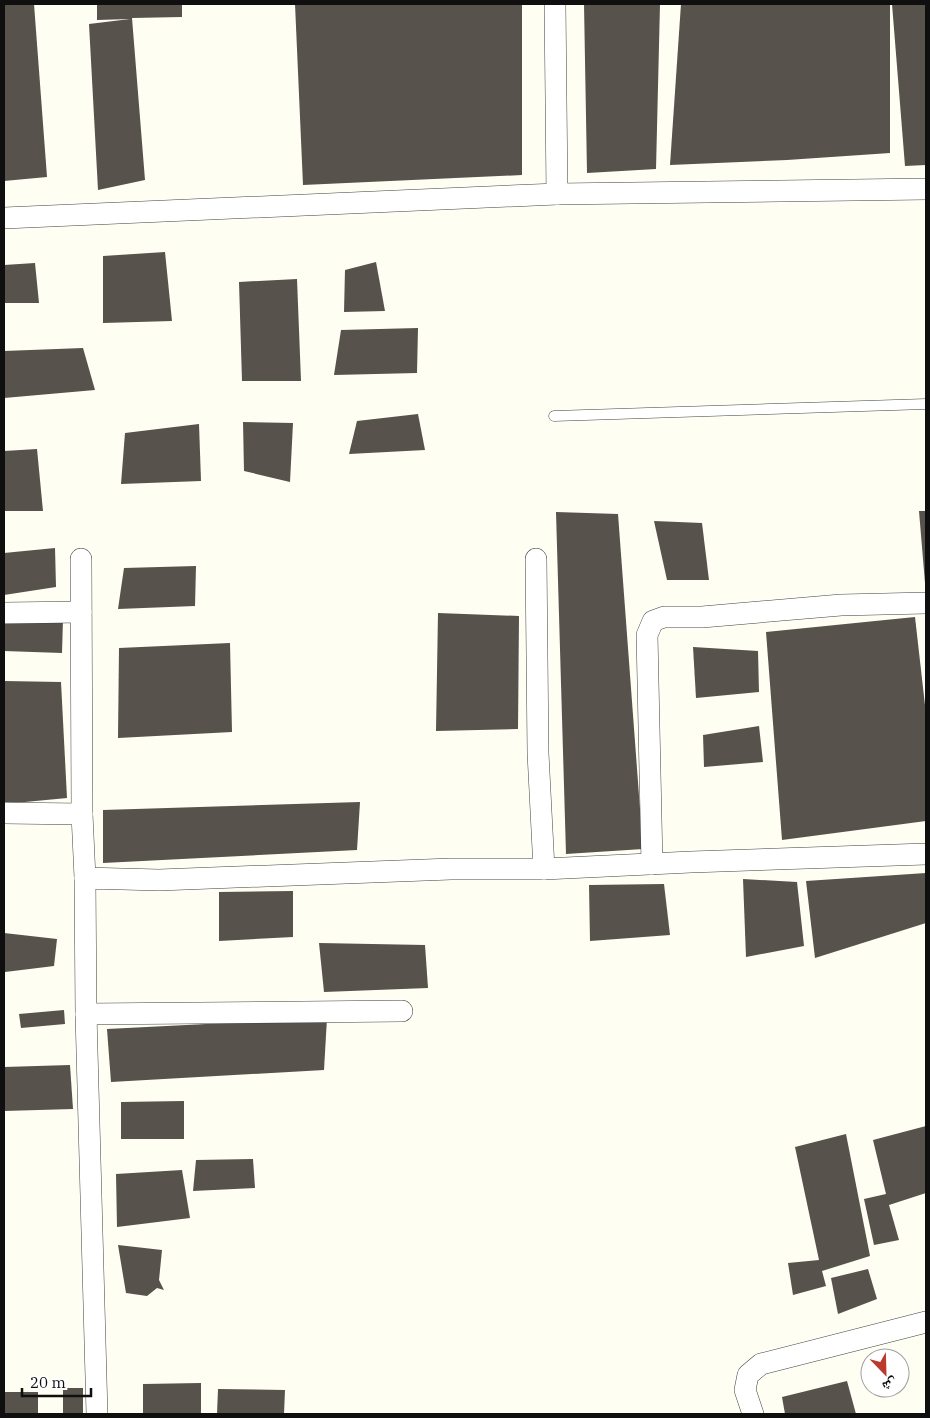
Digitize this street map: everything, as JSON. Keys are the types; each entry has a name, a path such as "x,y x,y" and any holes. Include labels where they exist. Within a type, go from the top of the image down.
{"street":[{"path":"554,4 557,194"},
{"path":"4,218 557,194 926,189"},
{"path":"536,559 538,744 544,869"},
{"path":"80,560 82,814 97,1414"},
{"path":"652,864 647,635 653,621 664,617 702,617 841,605 926,603"},
{"path":"4,613 81,612"},
{"path":"4,813 82,814"},
{"path":"85,878 159,880 422,870 544,869 926,854"},
{"path":"86,1014 402,1011"},
{"path":"753,1414 745,1390 748,1375 761,1364 926,1322"}],"lane":[{"path":"554,416 926,404"}],"building":[{"path":"4,4 34,4 47,177 4,181"},
{"path":"97,4 182,4 182,17 132,18 145,180 98,190 89,24 130,19 97,20"},
{"path":"295,4 522,4 522,175 303,185"},
{"path":"584,4 660,4 656,169 587,173"},
{"path":"681,4 890,4 890,153 670,165"},
{"path":"892,4 926,4 926,165 905,166"},
{"path":"165,252 172,321 103,323 103,256"},
{"path":"376,262 385,311 344,312 345,270"},
{"path":"35,263 39,303 4,303 4,265"},
{"path":"297,279 301,381 242,381 239,282"},
{"path":"418,328 417,373 334,375 341,330"},
{"path":"83,348 95,390 4,398 4,351"},
{"path":"418,414 425,450 349,454 357,421"},
{"path":"243,422 293,423 290,482 244,471"},
{"path":"199,424 201,481 121,484 125,433"},
{"path":"37,449 43,511 4,511 4,451"},
{"path":"919,511 926,511 926,583 925,583"},
{"path":"556,512 618,514 643,849 566,854"},
{"path":"654,521 702,523 709,580 667,580"},
{"path":"55,548 56,587 4,595 4,553"},
{"path":"196,566 195,606 118,609 124,568"},
{"path":"438,613 519,616 518,729 436,731"},
{"path":"4,617 63,619 62,653 4,651"},
{"path":"915,617 926,714 926,821 782,840 766,632"},
{"path":"230,643 232,732 118,738 119,648"},
{"path":"693,647 758,651 759,692 696,698"},
{"path":"4,681 61,682 67,798 4,804"},
{"path":"759,726 763,762 704,767 703,735"},
{"path":"360,802 357,850 103,863 103,810"},
{"path":"926,873 926,923 815,958 806,881"},
{"path":"743,879 797,882 804,946 746,957"},
{"path":"664,884 670,935 590,941 589,885"},
{"path":"293,891 293,937 219,941 219,892"},
{"path":"4,933 57,939 54,966 5,972"},
{"path":"319,943 425,945 428,988 324,992"},
{"path":"64,1010 65,1024 21,1028 19,1014"},
{"path":"327,1018 324,1070 111,1082 107,1029"},
{"path":"70,1065 73,1109 4,1111 4,1067"},
{"path":"184,1101 184,1139 121,1139 121,1102"},
{"path":"926,1126 926,1193 889,1205 899,1240 874,1245 864,1199 886,1194 873,1140"},
{"path":"846,1134 870,1256 822,1271 826,1286 793,1295 788,1263 819,1260 795,1147"},
{"path":"253,1159 255,1188 193,1191 196,1160"},
{"path":"182,1170 190,1218 117,1227 116,1174"},
{"path":"118,1245 162,1250 159,1280 164,1290 157,1288 147,1296 126,1293"},
{"path":"868,1269 877,1299 838,1314 831,1278"},
{"path":"847,1381 856,1414 785,1414 782,1397"},
{"path":"201,1383 201,1414 143,1414 143,1384"},
{"path":"63,1388 83,1388 83,1414 63,1414"},
{"path":"218,1389 285,1390 284,1414 217,1414"},
{"path":"4,1392 38,1392 38,1414 4,1414"}]}
